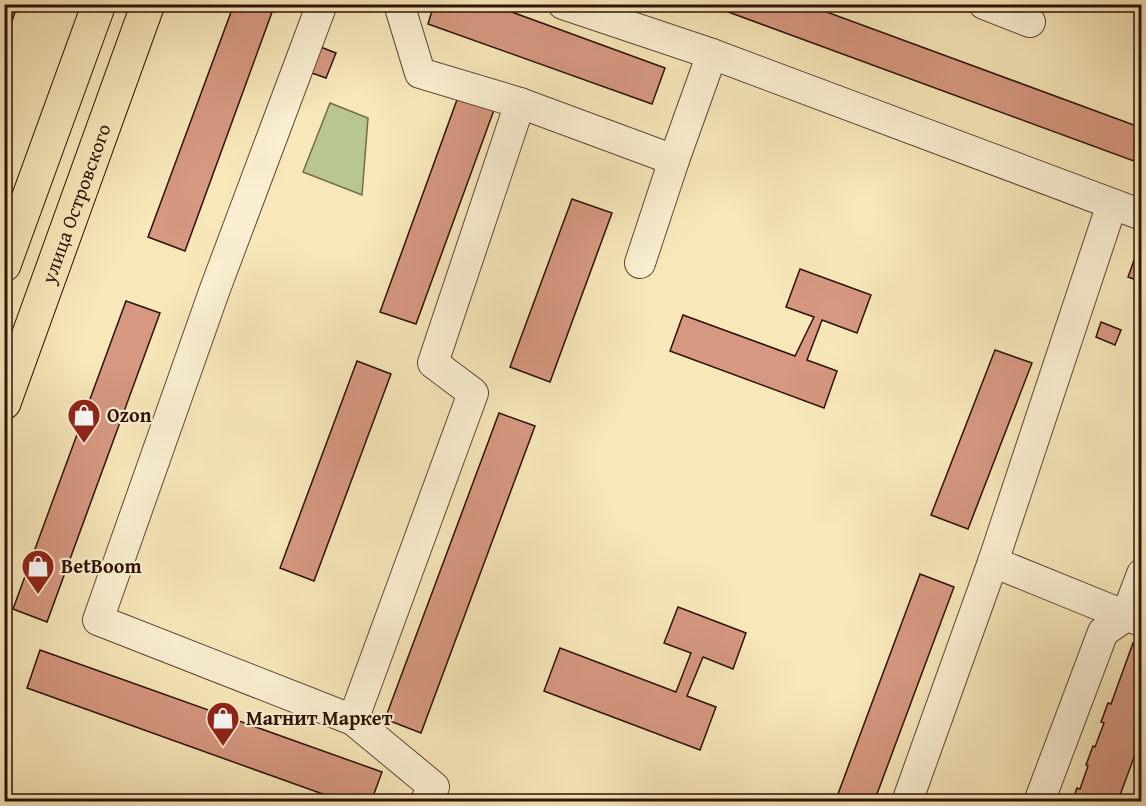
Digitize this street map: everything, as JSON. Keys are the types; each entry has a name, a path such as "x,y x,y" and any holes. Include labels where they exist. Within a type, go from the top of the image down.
{"main road":[{"path":"4,265 14,210 99,4"},
{"name":"улица Островского","path":"4,403 148,4"}],"lane":[{"path":"322,4 215,290 98,620 353,720 434,787 425,801"},
{"path":"399,4 420,73 520,104 674,160"},
{"path":"563,4 621,14 712,54 1142,215"},
{"path":"984,4 1030,22"},
{"path":"640,263 712,54"},
{"path":"353,720 473,393 433,363 520,104"},
{"path":"907,801 993,562 1112,204"},
{"path":"993,562 1134,619"},
{"path":"1134,619 1142,574"},
{"path":"1039,801 1103,632 1134,619"}],"green space":[{"path":"330,103 368,118 362,195 303,172"}],"building":[{"path":"4,4 18,4 4,43"},
{"path":"234,4 275,4 185,251 148,237"},
{"path":"434,4 490,4 665,68 652,104 428,24"},
{"path":"713,4 805,4 1142,128 1142,164 712,6"},
{"path":"318,46 336,53 326,78 309,72"},
{"path":"458,97 494,110 416,324 380,312"},
{"path":"572,199 612,213 550,382 510,367"},
{"path":"1142,242 1142,282 1128,277"},
{"path":"800,269 871,295 857,333 822,320 807,360 837,371 824,408 670,351 683,315 795,356 814,317 786,307"},
{"path":"126,301 160,313 47,622 13,609"},
{"path":"1101,322 1121,330 1115,345 1096,337"},
{"path":"995,350 1032,363 968,529 931,515"},
{"path":"357,361 391,374 314,581 280,568"},
{"path":"499,413 535,426 421,733 385,719"},
{"path":"920,574 954,587 874,802 835,802"},
{"path":"678,607 746,633 733,669 703,657 687,696 716,707 700,750 544,691 560,648 676,692 691,653 664,643"},
{"path":"1139,642 1142,643 1142,745 1139,744 1120,795 1123,796 1121,802 1072,802 1077,788 1080,789 1088,766 1086,765 1104,723 1101,722 1108,703 1111,704 1133,643 1138,645"},
{"path":"40,650 382,772 371,802 345,802 27,688"},
{"path":"463,795 480,802 461,802"}],"place":[{"name":"Ozon","path":"84,444"},
{"name":"BetBoom","path":"38,595"},
{"name":"Магнит Маркет","path":"223,747"}]}
